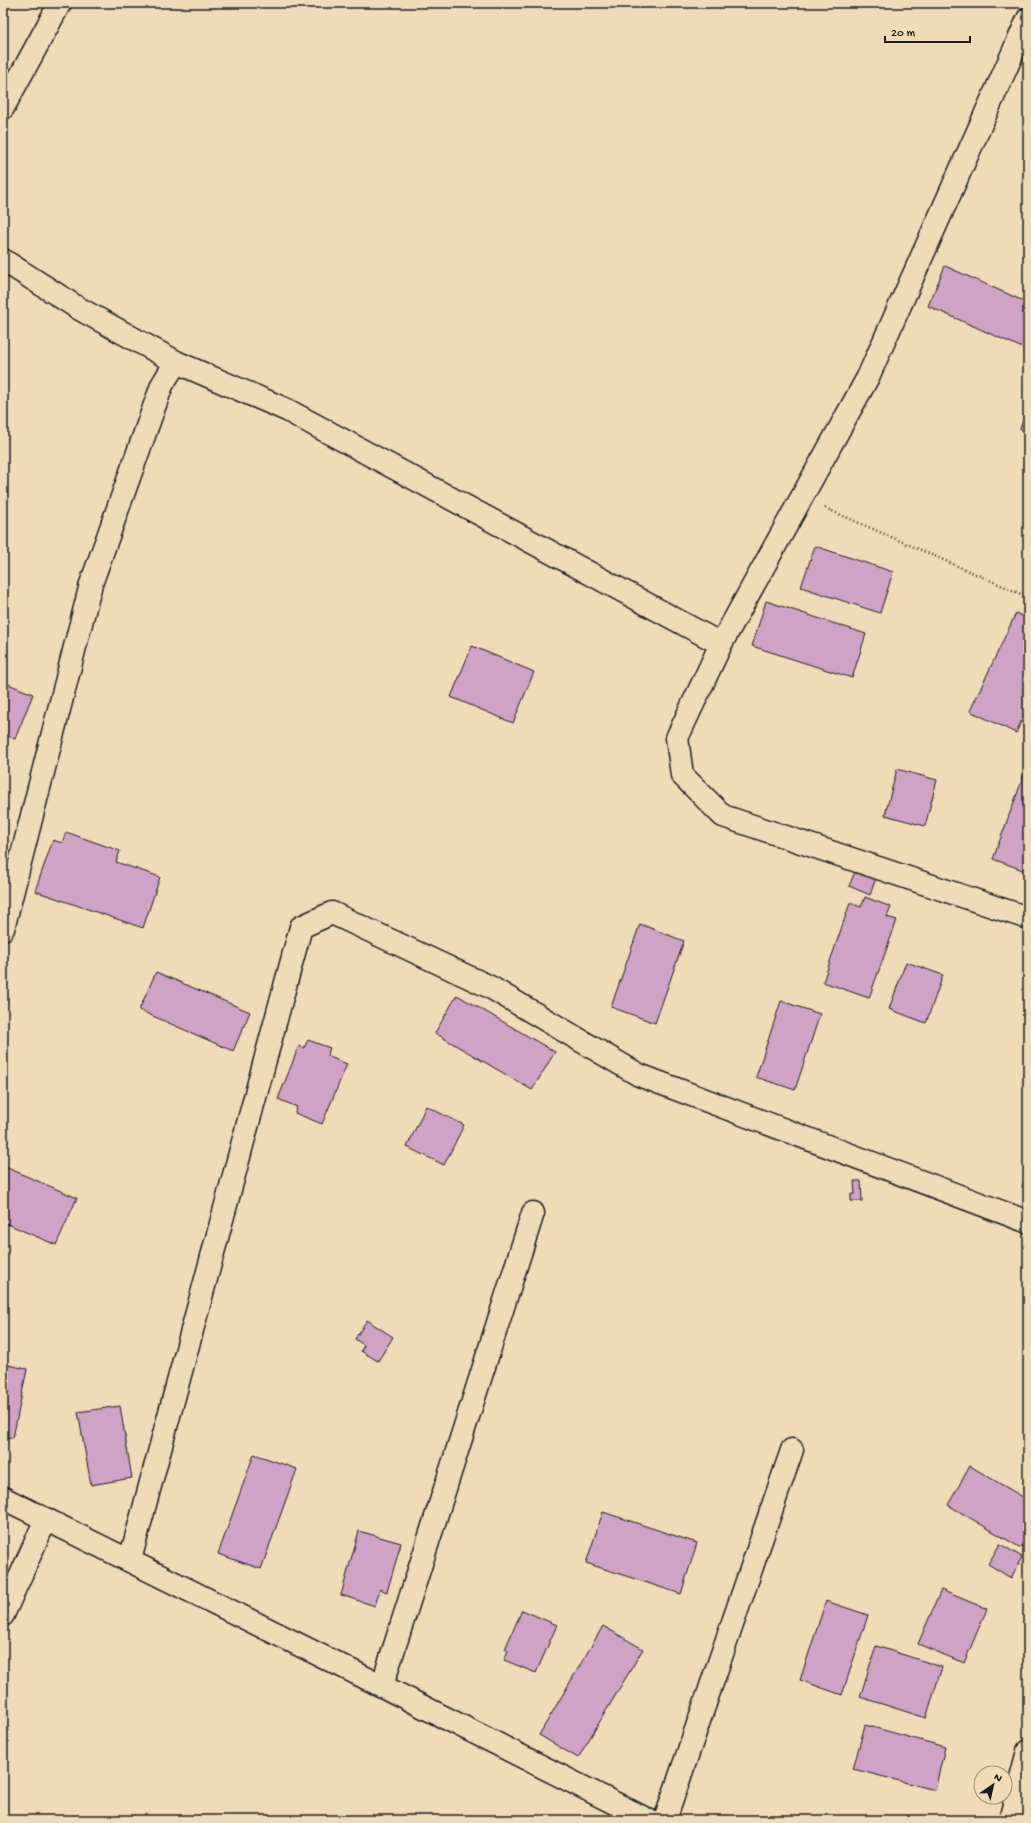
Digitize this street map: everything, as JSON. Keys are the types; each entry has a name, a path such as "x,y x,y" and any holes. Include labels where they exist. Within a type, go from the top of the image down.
{"street":[{"path":"3,108 60,3"},
{"path":"1028,18 868,377 721,644 677,738 682,775 723,816 1028,918"},
{"path":"3,260 78,308 176,362 287,410 721,644"},
{"path":"3,929 91,584 162,385 176,362"},
{"path":"130,1560 301,927 332,913 490,987 639,1075 1028,1222"},
{"path":"382,1686 533,1213"},
{"path":"665,1820 792,1450"},
{"path":"3,1498 130,1560 648,1820"},
{"path":"3,1615 46,1519"},
{"path":"1010,1820 1022,1801 1028,1751"}],"path":[{"path":"801,498 1028,597"}],"building":[{"path":"945,266 1028,303 1027,350 928,306"},
{"path":"1028,405 1028,432 1020,429"},
{"path":"815,546 893,572 880,613 801,587"},
{"path":"766,601 866,634 852,678 752,646"},
{"path":"1016,613 1028,619 1028,706 1016,733 970,711"},
{"path":"472,646 534,672 513,723 451,697"},
{"path":"3,682 33,694 15,739 3,734"},
{"path":"1028,764 1028,872 993,859"},
{"path":"897,769 937,780 925,826 885,815"},
{"path":"66,832 120,851 116,862 160,877 143,928 35,891 53,840 62,843"},
{"path":"857,867 877,875 870,895 849,886"},
{"path":"865,897 891,907 887,917 897,920 869,998 823,982 850,903 861,907"},
{"path":"640,924 684,941 655,1023 611,1007"},
{"path":"906,962 943,975 926,1023 889,1009"},
{"path":"156,972 250,1012 233,1051 139,1010"},
{"path":"457,995 555,1052 532,1090 435,1033"},
{"path":"781,1001 820,1014 795,1090 756,1077"},
{"path":"308,1040 330,1048 327,1056 347,1064 322,1124 295,1113 297,1107 278,1099 299,1046 304,1048"},
{"path":"426,1106 464,1125 444,1165 407,1147"},
{"path":"3,1166 77,1198 56,1245 3,1222"},
{"path":"1028,1169 1028,1189 1022,1187"},
{"path":"854,1181 861,1181 862,1201 851,1201 851,1194 855,1194"},
{"path":"367,1320 393,1337 378,1361 361,1351 364,1345 355,1339"},
{"path":"3,1364 27,1369 13,1438 3,1436"},
{"path":"120,1406 132,1478 91,1485 78,1412"},
{"path":"254,1454 297,1469 261,1569 218,1554"},
{"path":"970,1466 1028,1500 1028,1536 1021,1548 948,1505"},
{"path":"603,1512 697,1543 681,1594 586,1563"},
{"path":"359,1531 401,1543 387,1592 380,1589 375,1606 341,1595"},
{"path":"1000,1544 1022,1557 1011,1578 988,1564"},
{"path":"941,1590 987,1609 964,1663 918,1644"},
{"path":"826,1601 868,1615 842,1695 800,1680"},
{"path":"522,1610 557,1625 536,1673 504,1660 508,1651 505,1649"},
{"path":"603,1626 643,1649 578,1758 539,1735"},
{"path":"876,1646 942,1667 926,1718 860,1697"},
{"path":"865,1725 945,1747 935,1790 853,1769"}]}
